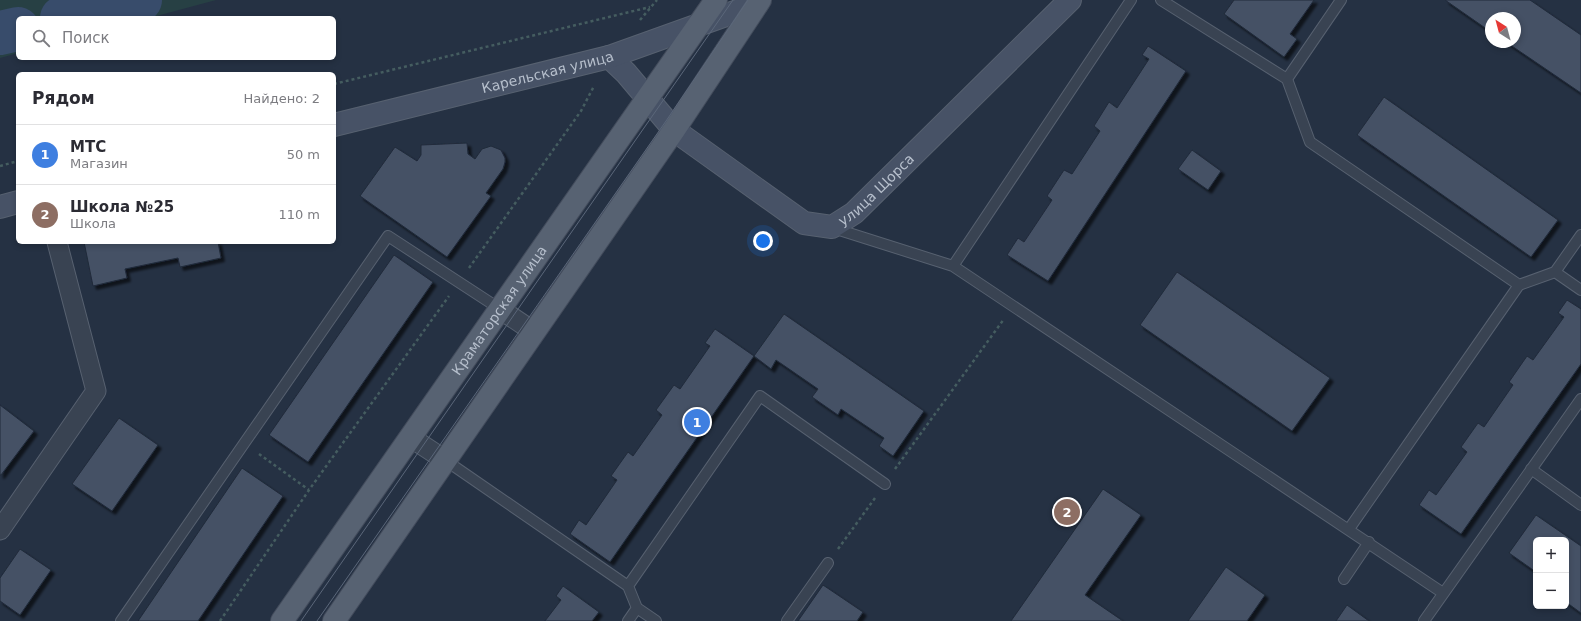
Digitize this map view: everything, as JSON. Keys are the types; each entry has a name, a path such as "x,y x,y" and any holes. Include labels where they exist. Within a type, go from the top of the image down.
{"main road":[{"name":"Краматорская улица","path":"282,621 716,0"},
{"path":"334,621 674,130 758,2"}],"street":[{"name":"улица Щорса","path":"609,57 626,73 674,130 804,223 832,227 854,214 1070,0"},
{"name":"Карельская улица","path":"336,125 609,57 758,2"},
{"path":"0,207 16,203"},
{"path":"0,530 96,391 58,244"},
{"path":"500,309 534,332"},
{"path":"410,437 445,460"}],"lane":[{"path":"953,266 1131,0"},
{"path":"1161,0 1287,79 1310,142 1519,286"},
{"path":"1287,79 1341,0"},
{"path":"832,227 953,266 1444,592"},
{"path":"1350,529 1519,286 1555,272 1581,235"},
{"path":"121,621 388,236 500,309"},
{"path":"1555,272 1581,290"},
{"path":"628,586 760,396 885,484"},
{"path":"1424,621 1581,399"},
{"path":"445,460 628,586 637,608 656,621"},
{"path":"1531,469 1581,504"},
{"path":"1344,579 1369,542"},
{"path":"787,621 828,563"},
{"path":"628,621 637,608"}],"path":[{"path":"637,24 657,0"},
{"path":"336,84 651,7"},
{"path":"220,621 309,490 581,111 609,57"},
{"path":"0,166 16,162"},
{"path":"828,563 1013,306"},
{"path":"244,443 309,490"}],"green space":[{"path":"0,0 216,0 156,16 16,16 16,54 0,58"}],"building":[{"path":"1234,0 1314,0 1290,34 1297,39 1284,57 1224,14"},
{"path":"1445,0 1530,0 1581,35 1581,93 1515,48 1521,48 1521,12 1485,12 1485,28"},
{"path":"1148,46 1186,71 1048,281 1007,255 1018,238 1024,242 1052,200 1047,196 1064,170 1072,174 1100,131 1094,126 1109,102 1117,108 1149,59 1142,55"},
{"path":"1384,97 1558,220 1531,257 1357,135"},
{"path":"467,143 468,154 475,159 482,149 491,146 501,150 505,158 505,162 503,169 486,193 491,196 447,257 360,196 395,147 417,161 421,155 421,145"},
{"path":"1192,150 1221,171 1208,190 1178,169"},
{"path":"84,244 218,244 221,258 180,267 178,258 125,269 127,278 93,286"},
{"path":"394,255 433,282 308,462 269,435"},
{"path":"1177,272 1330,378 1292,431 1140,325"},
{"path":"1567,300 1581,309 1581,364 1461,534 1419,505 1429,490 1436,495 1467,452 1461,447 1478,423 1484,427 1513,385 1509,382 1527,356 1533,360 1564,317 1558,313"},
{"path":"784,314 924,411 893,456 879,446 884,438 841,409 838,415 812,397 818,389 776,360 771,369 754,356"},
{"path":"715,329 754,356 610,562 570,534 579,520 586,525 617,480 611,476 628,452 633,456 662,415 656,410 674,385 680,389 710,346 705,343"},
{"path":"0,405 34,431 1,475 0,475"},
{"path":"119,418 158,445 112,511 72,484"},
{"path":"242,468 283,496 198,621 138,621"},
{"path":"1103,489 1141,515 1085,595 1123,621 1011,621"},
{"path":"1536,515 1568,537 1533,537 1533,570 1509,553"},
{"path":"1569,538 1581,546 1581,613 1569,604"},
{"path":"20,549 51,570 20,615 0,601 0,578"},
{"path":"1226,567 1265,595 1247,621 1188,621"},
{"path":"823,585 863,612 857,621 798,621"},
{"path":"563,586 599,612 592,621 545,621 561,600 556,596"},
{"path":"1347,605 1369,621 1336,621"}],"waterway":[{"path":"71,16 140,0"},
{"path":"0,33 16,29"}],"tram line":[{"path":"301,621 733,0"},
{"path":"317,621 666,121 748,0"}],"place":[{"name":"МТС","path":"697,422"},
{"name":"Школа №25","path":"1067,512"}]}
